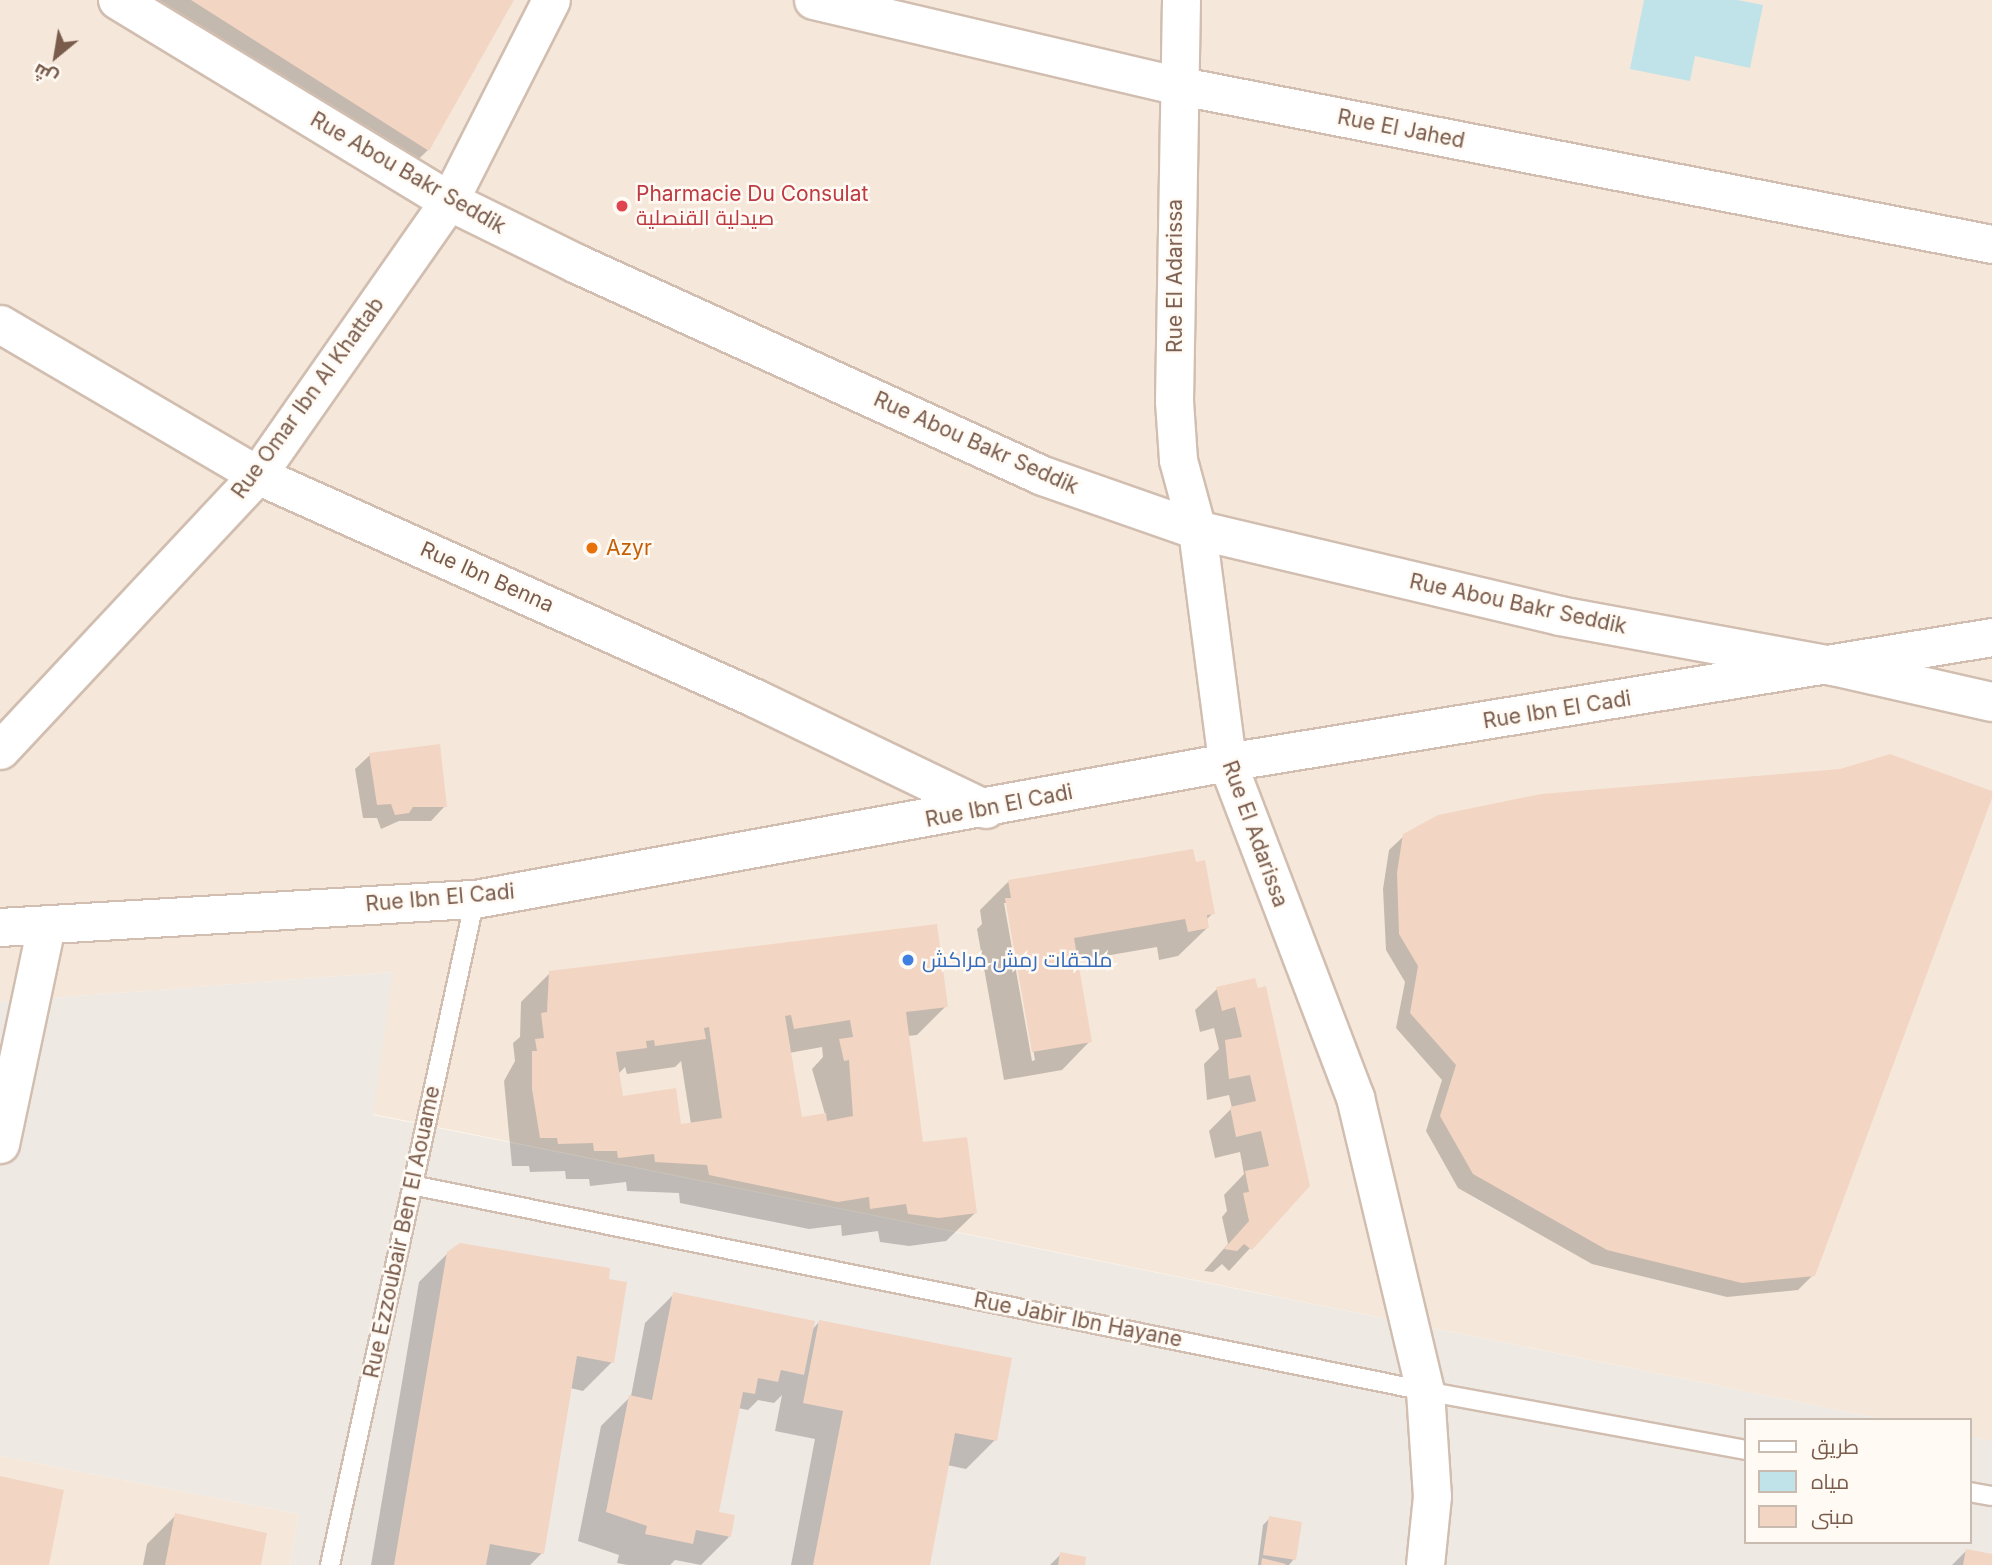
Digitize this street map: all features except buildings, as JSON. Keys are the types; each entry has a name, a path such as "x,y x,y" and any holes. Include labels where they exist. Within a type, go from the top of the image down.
{"street":[{"name":"Rue Abou Bakr Seddik","path":"118,0 450,201 577,264 1043,477 1197,530 1560,616 1833,666 1992,702"},
{"name":"Rue Omar Ibn Al Khattab","path":"0,750 257,475 450,201 551,0"},
{"name":"Rue El Jahed","path":"813,0 1176,85 1992,244"},
{"name":"Rue El Adarissa","path":"1181,0 1176,85 1174,401 1178,460 1197,530 1227,762 1355,1097 1425,1391 1432,1496 1425,1565"},
{"name":"Rue Ibn Benna","path":"0,324 257,475 755,698 986,809"},
{"name":"Rue Ibn El Cadi","path":"0,927 475,899 986,809 1227,762 1833,666 1992,637"},
{"path":"0,1144 46,925"}],"lane":[{"name":"Rue Ezzoubair Ben El Aouame","path":"330,1565 475,899"},
{"name":"Rue Jabir Ibn Hayane","path":"412,1185 1425,1391 1744,1450"},
{"path":"1971,1492 1992,1496"}],"shaded area":[{"path":"0,0 1992,0 1992,1441 1971,1436 1971,1418 1878,1418 373,1114 392,972 0,1002"},
{"path":"393,972 373,1115 1878,1418 1744,1418 1744,1544 1971,1544 1971,1436 1992,1441 1992,1565 290,1565 299,1514 0,1456 0,1002"},
{"path":"0,1456 299,1514 290,1565 0,1565"}],"water":[{"path":"1644,0 1737,0 1763,5 1750,68 1695,56 1690,81 1630,69"}],"place":[{"name":"Pharmacie Du Consulat صيدلية القنصلية","path":"622,206"},
{"name":"Azyr","path":"592,548"},
{"name":"ملحقات رمش مراكش","path":"908,960"}]}
